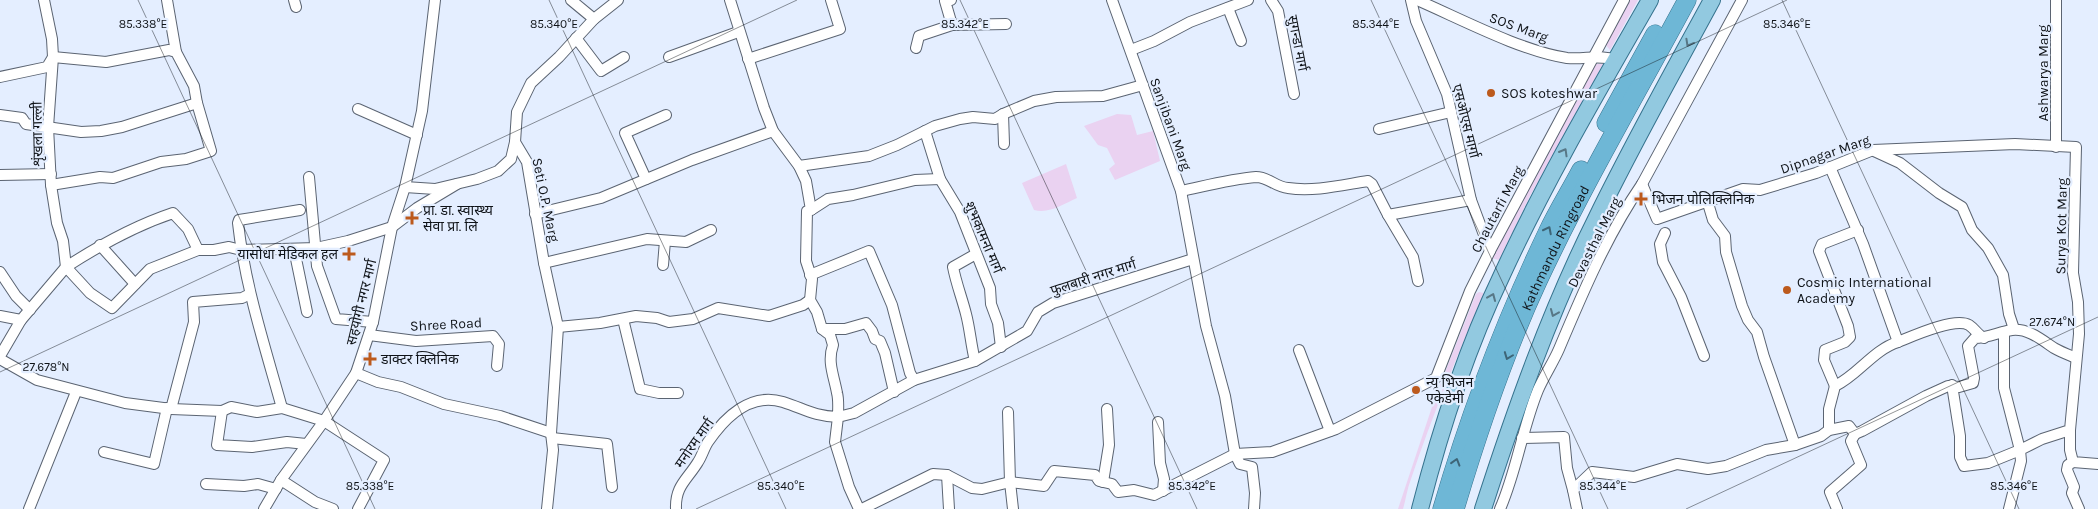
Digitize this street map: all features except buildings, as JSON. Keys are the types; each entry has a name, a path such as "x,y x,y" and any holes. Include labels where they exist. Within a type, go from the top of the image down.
{"highway":[{"name":"Kathmandu Ringroad","path":"1442,509 1473,409 1520,290 1549,228 1674,0"},
{"name":"Kathmandu Ringroad","path":"1455,509 1481,426 1538,281 1584,191 1688,0"}],"main road":[{"path":"1420,509 1473,343 1500,278 1551,174 1650,0"},
{"path":"1483,509 1524,388 1596,218 1712,0"}],"street":[{"name":"शृंखला गल्ली","path":"44,0 52,39 53,57 48,127 51,185 57,222 63,241 66,267"},
{"path":"51,185 100,177 114,178 162,162 186,159 211,151 197,104 194,86 176,52 167,0"},
{"name":"सहयोगी नगर मार्ग","path":"264,509 278,484 356,373 369,335 392,227 405,187 422,111 436,0"},
{"path":"571,0 594,19"},
{"path":"405,187 434,189 498,171 511,159 515,142 517,112 531,84 594,19 618,0"},
{"path":"730,0 738,32 774,131 799,166 806,181 811,210"},
{"path":"748,58 840,30 831,0"},
{"path":"951,0 945,1 952,25"},
{"name":"Sanjibani Marg","path":"1112,0 1181,191 1193,259"},
{"path":"1131,50 1154,41 1190,22 1248,0"},
{"name":"सुगन्डा मार्ग","path":"1272,0 1278,11 1294,94"},
{"name":"एसओएस मार्गा","path":"1411,0 1416,21 1447,94 1471,200 1490,251"},
{"name":"SOS Marg","path":"1417,0 1528,47 1568,58 1604,56 1616,60"},
{"name":"Chautarfi Marg","path":"1330,431 1436,378 1470,291 1592,57 1624,0"},
{"name":"Devasthal Marg","path":"1500,509 1514,472 1522,438 1538,389 1558,352 1587,282 1626,207 1642,184 1742,0"},
{"name":"Ashwarya Marg","path":"2056,0 2056,147"},
{"path":"1228,8 1242,41"},
{"path":"916,48 919,36 952,25 1006,24"},
{"path":"669,57 738,32"},
{"path":"576,38 601,71 624,57"},
{"path":"0,77 47,67 53,57 106,62 169,50 176,52"},
{"path":"799,166 869,156 926,136 936,126 973,117 995,119 1034,101 1056,97 1103,96 1142,85"},
{"path":"0,116 22,118 26,124 81,132 101,131 122,127 197,104"},
{"path":"358,109 417,135"},
{"path":"1379,129 1451,112"},
{"path":"1003,114 1004,144"},
{"path":"646,179 625,133 666,115"},
{"path":"535,214 601,198 774,131"},
{"name":"शुभकामना मार्ग","path":"926,136 940,179 960,212 990,288 991,304 998,323 1001,347"},
{"name":"Seti O.P. Marg","path":"515,142 527,162 544,263 558,326 551,435 553,450 546,509"},
{"name":"Dipnagar Marg","path":"1642,184 1657,219 1743,188 1760,190 1830,167 1873,150 2015,144 2076,147"},
{"name":"Surya Kot Marg","path":"2076,147 2073,273 2078,302 2079,334 2070,430 2070,450 2073,462 2068,465 2067,470 2074,487 2072,493 2079,509"},
{"path":"1873,150 1900,163 1939,193 1962,207 1972,230 1988,248 2003,275 2009,314 2004,388 2020,450 2021,461 2008,509"},
{"path":"1830,167 1858,230 1898,342"},
{"path":"0,175 51,174"},
{"path":"309,177 317,266 336,319 373,322"},
{"path":"1181,191 1258,177 1268,178 1281,187 1289,189 1317,188 1368,181 1372,184 1413,257 1418,281"},
{"path":"940,179 916,180 828,199 807,211 806,261 812,279 810,300 817,312 822,329 830,335 833,345 830,354 831,368 838,394 835,442 849,487 861,509 933,474 947,475 972,488 982,489 1010,482 1044,486 1054,471 1095,476 1099,481 1112,484 1118,492 1134,490 1154,495 1235,454 1272,452 1330,431 1299,350"},
{"path":"66,267 90,293 111,308 114,308 150,269 198,250 214,250 229,247 241,250 316,248 348,241 392,227 417,208 457,184"},
{"path":"1388,215 1471,200"},
{"path":"1707,200 1713,220 1717,228 1725,236 1726,252 1742,306 1748,320 1757,332 1795,445"},
{"path":"282,408 250,294 241,250 238,223 240,220 300,210"},
{"path":"198,250 188,229 173,213 144,222 100,245 66,267 21,320 0,358 37,380 76,392 125,403 169,409 222,411 231,407 257,412 282,408 324,421 384,460 358,509"},
{"path":"544,263 647,239 686,242 711,230"},
{"path":"1829,430 1829,409 1835,386 1824,360 1825,350 1846,342 1850,337 1848,326 1819,251 1822,244 1858,230"},
{"path":"1665,233 1660,244 1664,262 1681,296 1704,356"},
{"path":"663,265 665,241"},
{"path":"100,245 135,284"},
{"path":"294,248 307,312"},
{"path":"810,275 869,251 892,305 910,373 914,380"},
{"path":"975,361 969,336 967,316 955,280 953,267 976,254"},
{"path":"1193,259 1206,326 1225,396 1235,454 1240,464 1252,468 1255,493 1254,509"},
{"name":"फुलबारी नगर मार्ग","path":"838,417 854,413 914,380 975,361 1027,330 1038,312 1053,303 1193,259"},
{"path":"0,272 16,296 30,310"},
{"path":"104,452 154,464 194,322 193,302 242,298 250,294"},
{"path":"558,326 579,326 636,316 657,318 669,322 694,319 718,308 769,316 794,308 810,300"},
{"path":"0,316 21,320"},
{"path":"623,319 640,389 659,393 678,393"},
{"path":"822,329 845,329 866,323 875,338 880,341 885,353 894,392"},
{"path":"1835,386 1846,381 1882,350 1918,333 1952,324 1968,325 1985,338"},
{"path":"1837,509 1830,492 1861,465 1852,442 1855,434 1926,396 1952,386 1959,387 1973,383 1974,378 1968,346 1974,338 1985,338 2009,331 2024,331 2076,358"},
{"name":"Shree Road","path":"369,335 416,341 493,336 499,344 497,366"},
{"path":"356,373 378,382 401,387 444,404 500,416 551,435 607,444 612,487"},
{"path":"1952,386 1960,436 1960,457 1964,466 1988,463 2042,439 2070,430"},
{"path":"29,509 76,392"},
{"name":"मनोरम मार्ग","path":"676,509 677,491 697,464 708,442 739,408 750,403 771,400 783,402 810,414 838,417"},
{"path":"1103,482 1109,444 1107,409"},
{"path":"222,411 216,445 252,447 287,442 306,444"},
{"path":"1008,412 1010,482 1013,509"},
{"path":"1158,422 1160,463 1164,479 1163,491"},
{"path":"1573,490 1592,472 1634,477 1677,464 1708,469 1726,466 1766,450 1795,445 1821,436 1829,430 1850,426 1855,434"},
{"path":"1522,438 1564,437 1567,468 1577,509"},
{"path":"2073,462 2098,464"},
{"path":"947,475 948,509"},
{"path":"206,484 244,486 278,484 333,509"}],"shaded area":[{"path":"1628,0 1638,0 1610,50 1604,43"},
{"path":"1594,64 1603,64 1530,196 1499,260 1491,258"},
{"path":"1117,114 1131,115 1137,135 1153,131 1160,161 1115,180 1109,169 1115,164 1107,148 1098,145 1084,126"},
{"path":"1066,164 1077,198 1051,210 1034,210 1022,183"},
{"path":"1479,292 1484,293 1428,432 1403,509 1398,509 1436,395 1476,294"}],"place":[{"name":"SOS koteshwar","path":"1491,93"},
{"name":"भिजन पोलिक्लिनिक","path":"1641,199"},
{"name":"प्रा. डा. स्वास्थ्य सेवा प्रा. लि","path":"412,218"},
{"name":"यासोधा मेडिकल हल","path":"349,254"},
{"name":"Cosmic International Academy","path":"1787,290"},
{"name":"डाक्टर क्लिनिक","path":"370,359"},
{"name":"न्यू भिजन एकेडेमी","path":"1416,390"}]}
